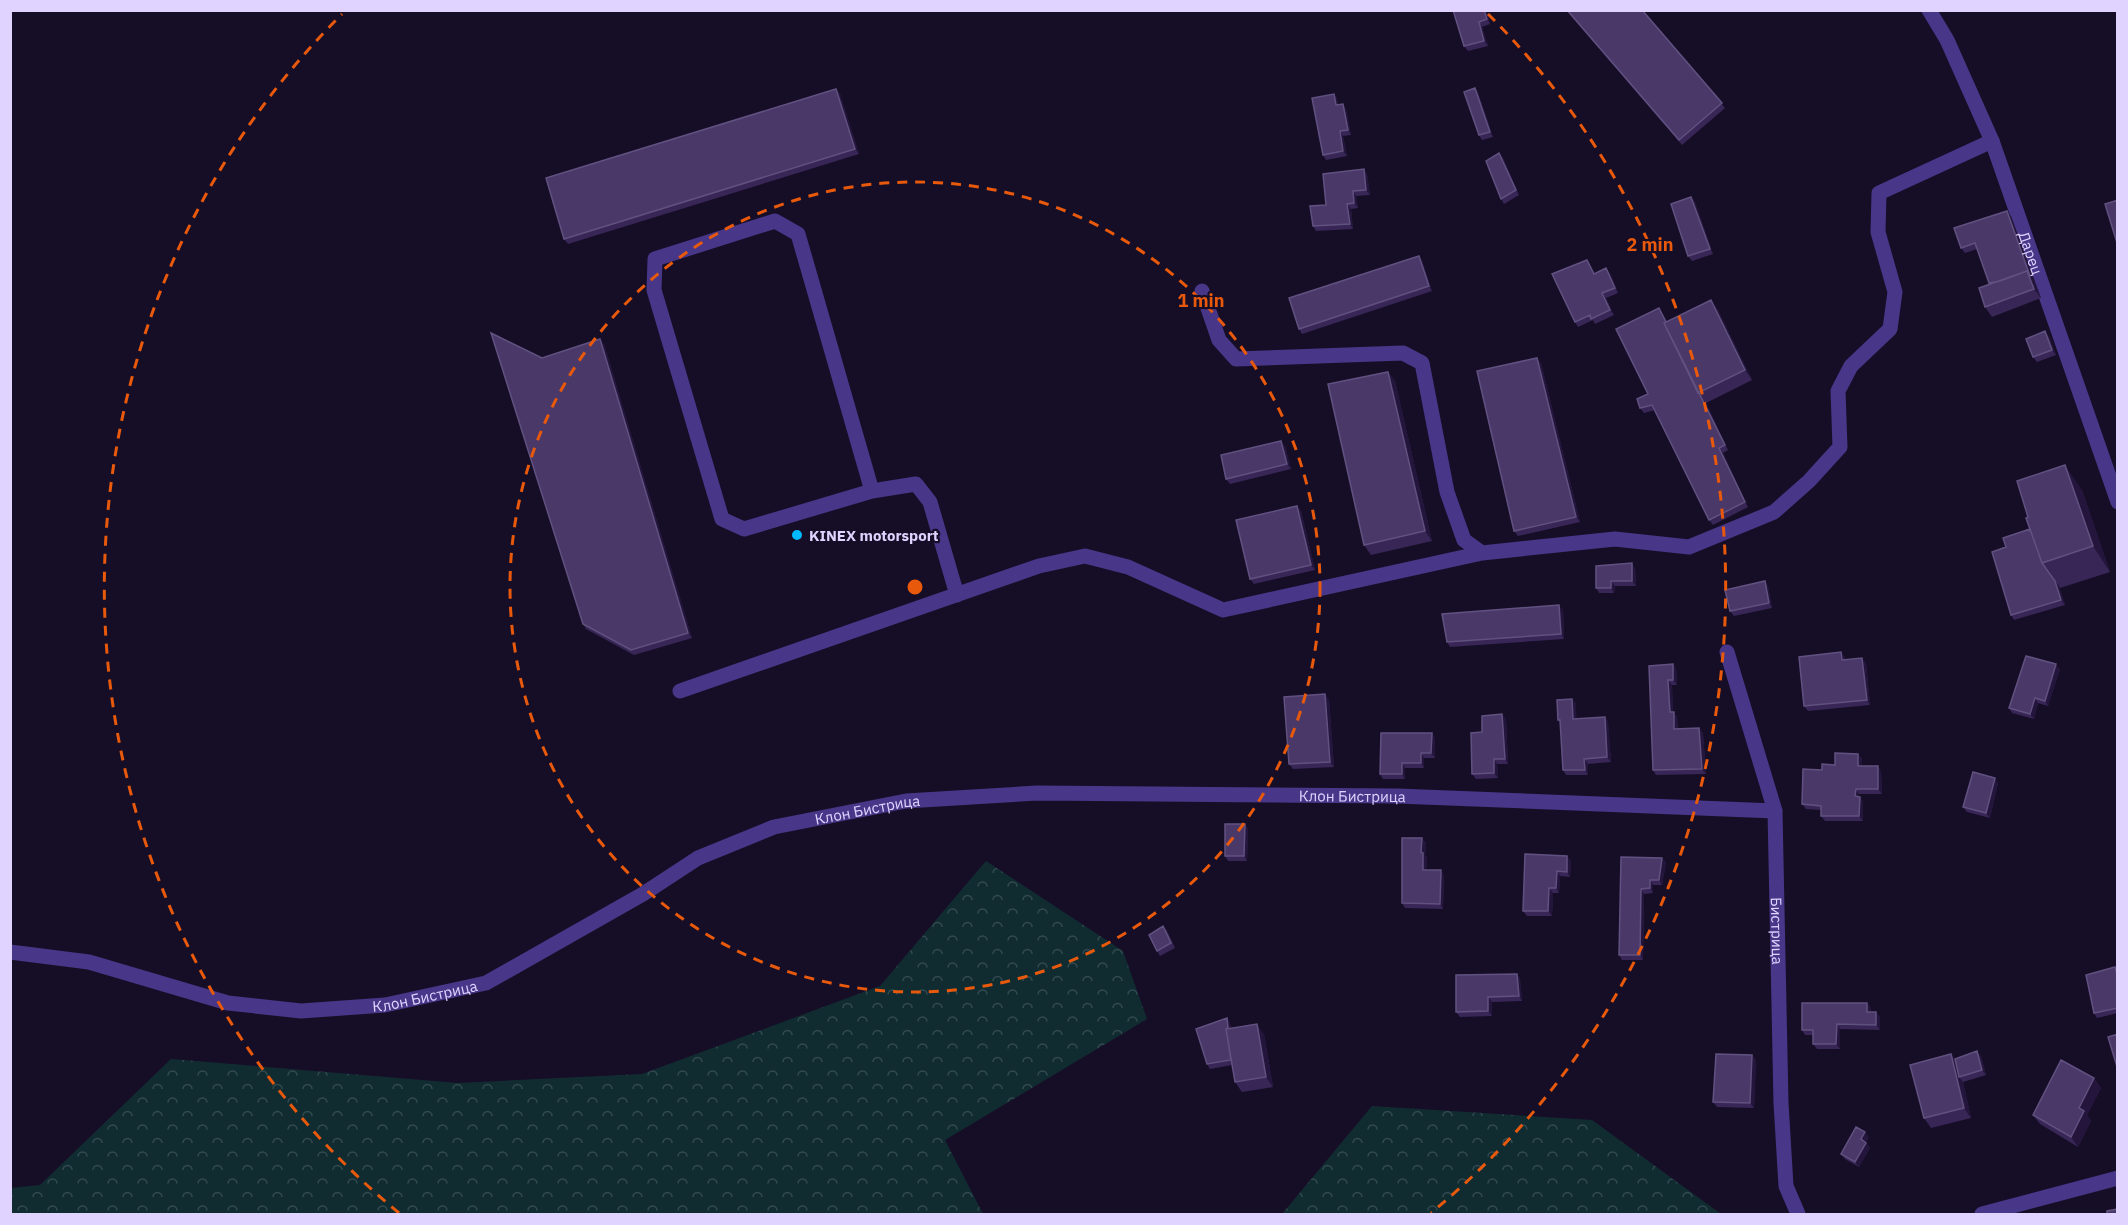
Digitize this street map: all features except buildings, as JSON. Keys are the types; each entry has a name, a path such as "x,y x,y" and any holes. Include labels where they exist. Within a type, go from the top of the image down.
{"street":[{"name":"Дарец","path":"1929,10 1947,40 1992,141 2118,502"},
{"path":"680,691 1038,566 1085,556 1128,567 1223,610 1482,553 1615,539 1689,547 1774,512 1809,482 1840,447 1838,391 1851,366 1890,329 1895,292 1878,232 1879,193 1992,141"},
{"path":"872,490 798,234 775,221 655,259 654,290 722,519 744,529 872,490 916,484 930,502 957,595"},
{"path":"1202,291 1219,340 1236,359 1403,353 1422,363 1447,492 1464,540 1482,553"},
{"name":"Бистрица","path":"1727,652 1775,810 1781,1103 1785,1174 1786,1186 1798,1215"},
{"name":"Клон Бистрица","path":"10,952 89,962 228,1003 301,1011 385,1005 486,983 643,894 698,858 774,827 906,801 1037,793 1373,796 1775,810"},
{"path":"1982,1215 2118,1178"}],"green space":[{"path":"986,861 1123,951 1147,1019 945,1140 983,1214 11,1214 11,1188 40,1185 171,1059 458,1083 642,1074 880,986"},
{"path":"1372,1106 1592,1120 1721,1214 1282,1214"}],"place":[{"name":"KINEX motorsport","path":"797,535"}]}
